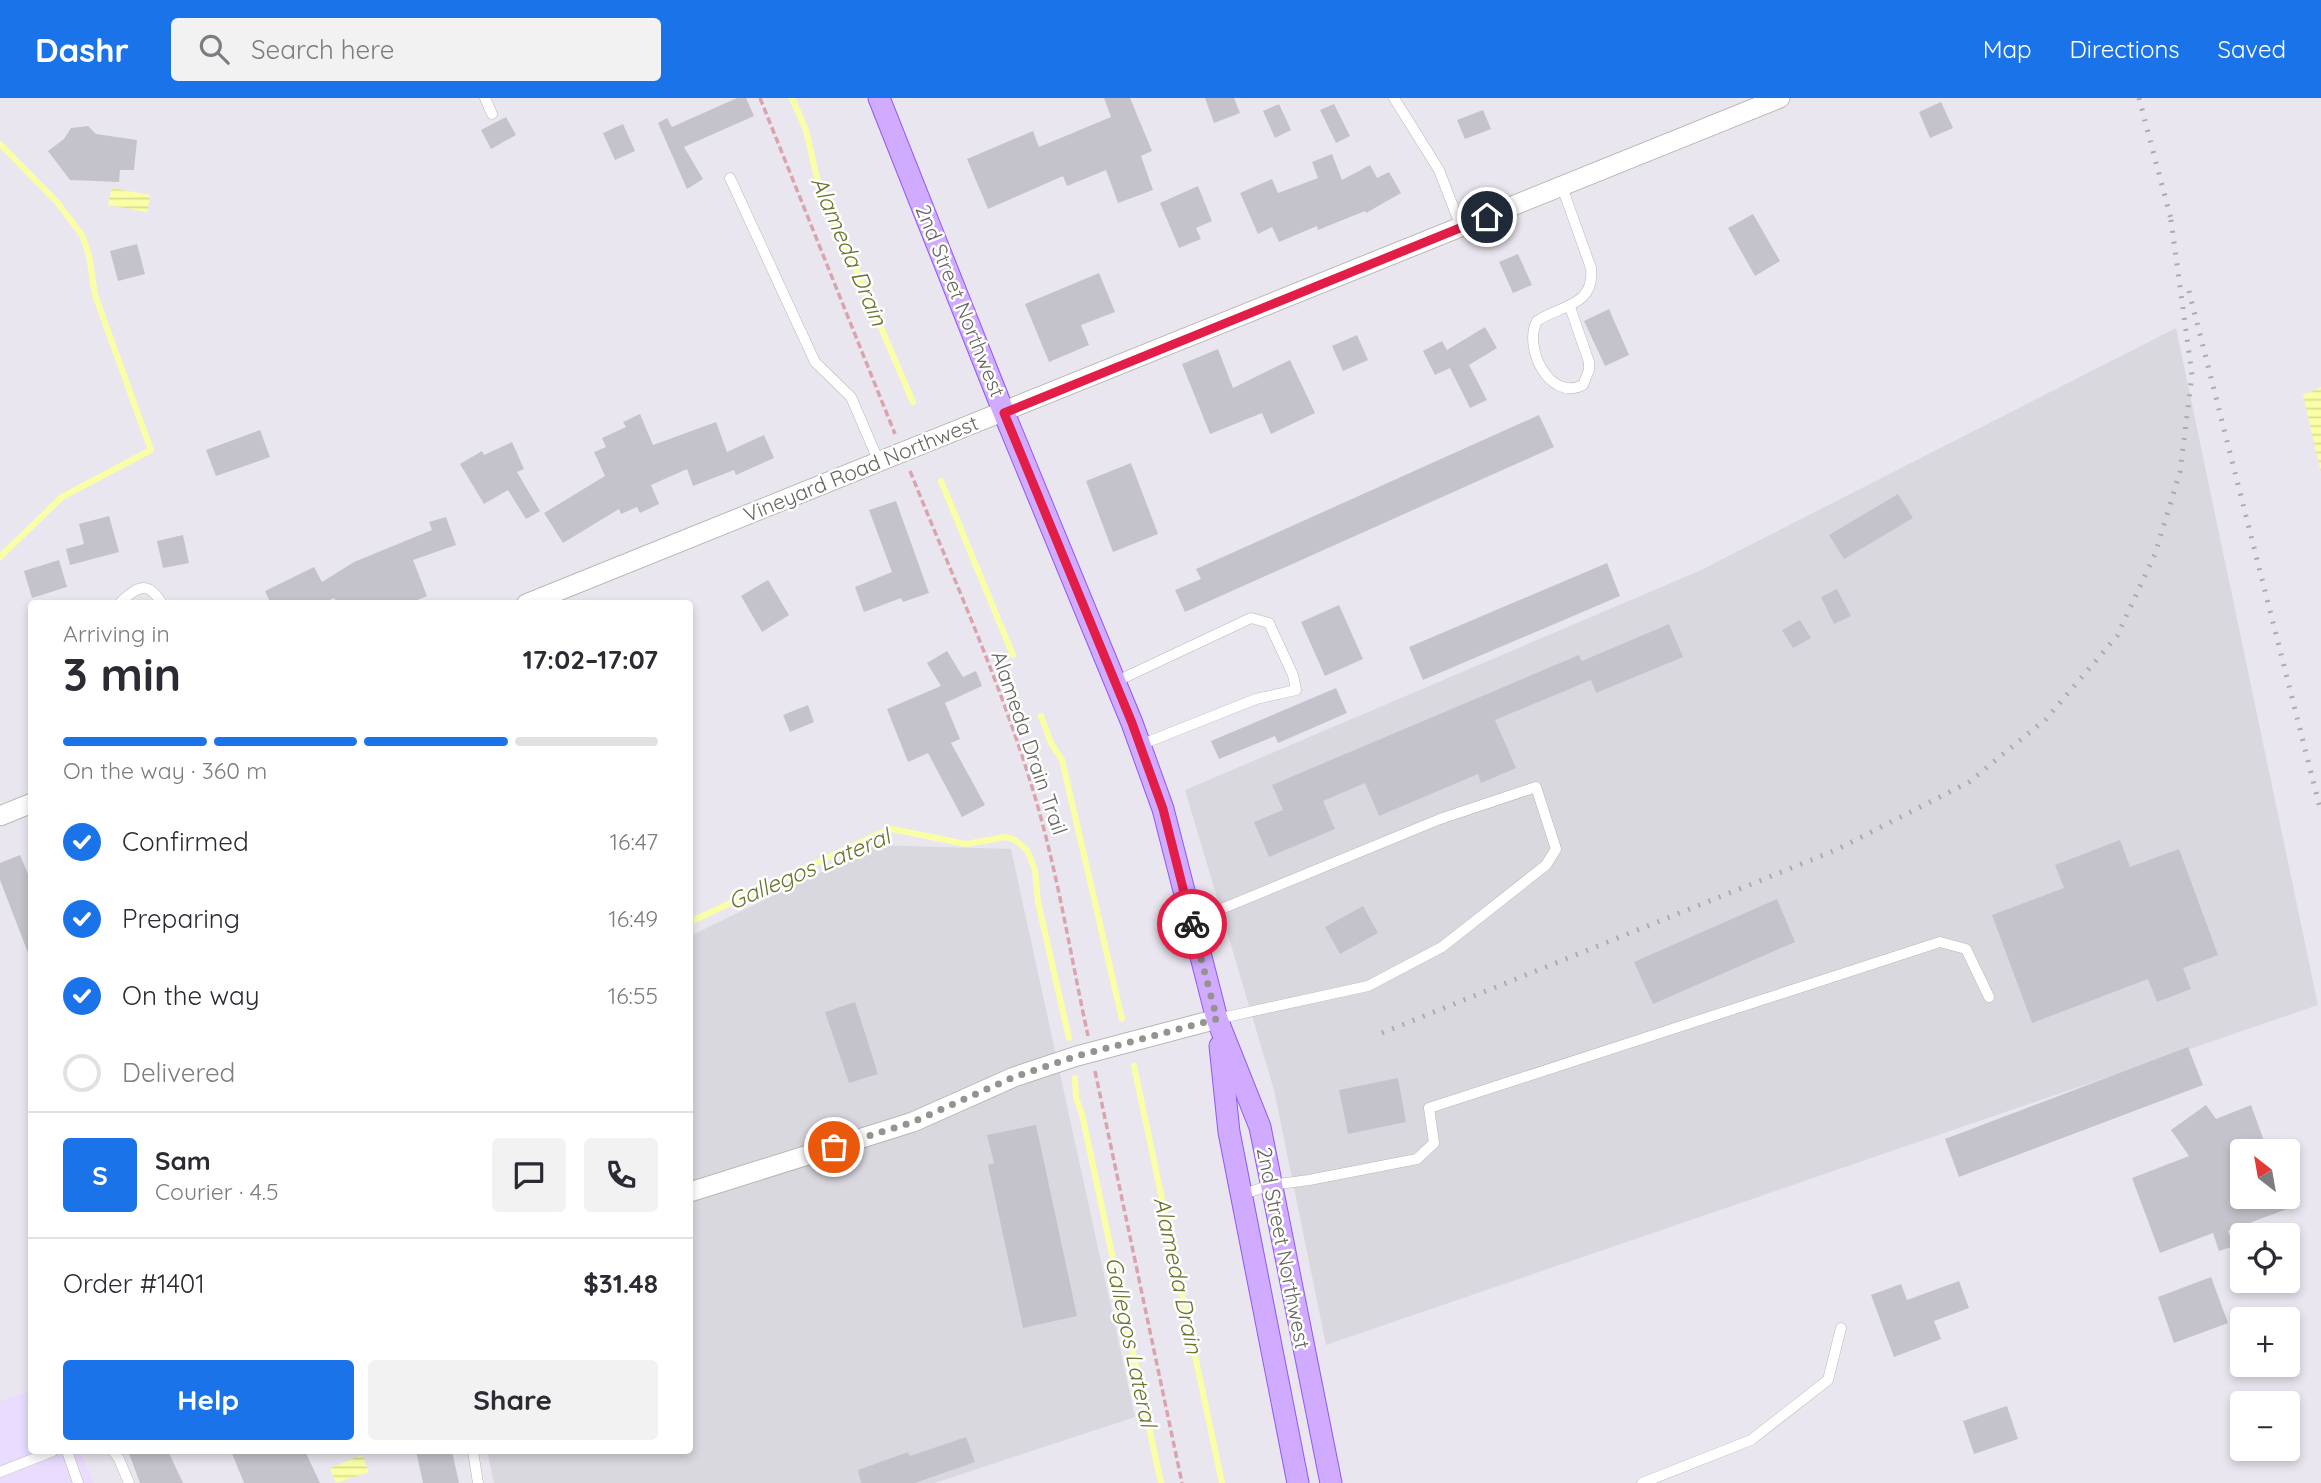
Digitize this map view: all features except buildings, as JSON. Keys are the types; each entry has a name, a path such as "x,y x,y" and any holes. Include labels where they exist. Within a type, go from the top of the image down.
{"main road":[{"name":"2nd Street Northwest","path":"879,98 1004,413 1115,682 1163,809 1217,1019 1260,1126 1331,1483"},
{"name":"2nd Street Northwest","path":"1217,1019 1229,1132 1298,1483"}],"street":[{"name":"Vineyard Road Northwest","path":"536,600 1780,98"},
{"path":"0,816 28,805"},
{"path":"693,1191 913,1122 1014,1077 1077,1056 1217,1019"}],"lane":[{"path":"485,98 492,114"},
{"path":"1394,98 1439,170 1461,227"},
{"path":"730,178 815,362 851,397 879,463"},
{"path":"1562,187 1592,277 1589,288 1578,302 1536,321 1533,337 1542,369 1549,379 1563,388 1570,389 1583,385 1589,370 1589,362 1570,307"},
{"path":"123,600 133,590 143,587 156,593 160,600"},
{"path":"1115,682 1251,618 1269,623 1293,675 1296,690 1256,699 1140,746"},
{"path":"1192,921 1440,819 1536,787 1556,849 1546,864 1442,947 1368,986 1217,1019"},
{"path":"1240,1195 1271,1185 1417,1159 1434,1143 1429,1108 1940,943 1966,949 1989,997"},
{"path":"1642,1483 1751,1440 1828,1380 1841,1328"},
{"path":"0,1472 45,1454"},
{"path":"68,1454 78,1483"},
{"path":"115,1454 128,1483"},
{"path":"473,1454 478,1483"}],"path":[{"path":"760,98 896,438"},
{"name":"Alameda Drain Trail","path":"909,468 997,689 1032,788 1049,852 1088,1037"},
{"path":"1094,1064 1182,1483"}],"shaded area":[{"path":"112,188 150,195 147,212 108,205"},
{"path":"2176,328 2318,1005 1326,1345 1274,1090 1185,790 1699,571"},
{"path":"2321,387 2321,472 2303,395"},
{"path":"877,845 1011,849 1135,1417 935,1483 494,1483 488,1454 693,1454 693,935"},
{"path":"28,1392 28,1454 81,1454 94,1483 0,1483 0,1401"},
{"path":"362,1455 369,1472 336,1483 330,1468"}],"waterway":[{"name":"Alameda Drain","path":"792,98 806,130 817,178 913,402"},
{"path":"0,144 57,202 82,235 89,255 95,295 151,450 62,497 0,557"},
{"name":"Alameda Drain","path":"941,481 1013,655"},
{"name":"Alameda Drain","path":"1041,716 1051,743 1062,760 1122,1019"},
{"name":"Gallegos Lateral","path":"693,921 892,829 966,844 1006,837 1015,840 1027,850 1035,870 1038,902 1069,1038"},
{"name":"Alameda Drain","path":"1134,1066 1222,1483"},
{"name":"Gallegos Lateral","path":"1075,1078 1076,1098 1082,1114 1161,1483"}],"railway":[{"path":"2139,98 2172,223"},
{"path":"1382,1033 1836,850 1969,782 2046,719 2117,636 2155,554 2180,472 2192,375 2170,213"},
{"path":"2189,291 2321,812"}],"way so far":[{"path":"834,1147 913,1122 1014,1077 1077,1056 1217,1019 1192,924"}],"route":[{"path":"1192,924 1163,809 1132,723 1004,413 1487,217"}]}
